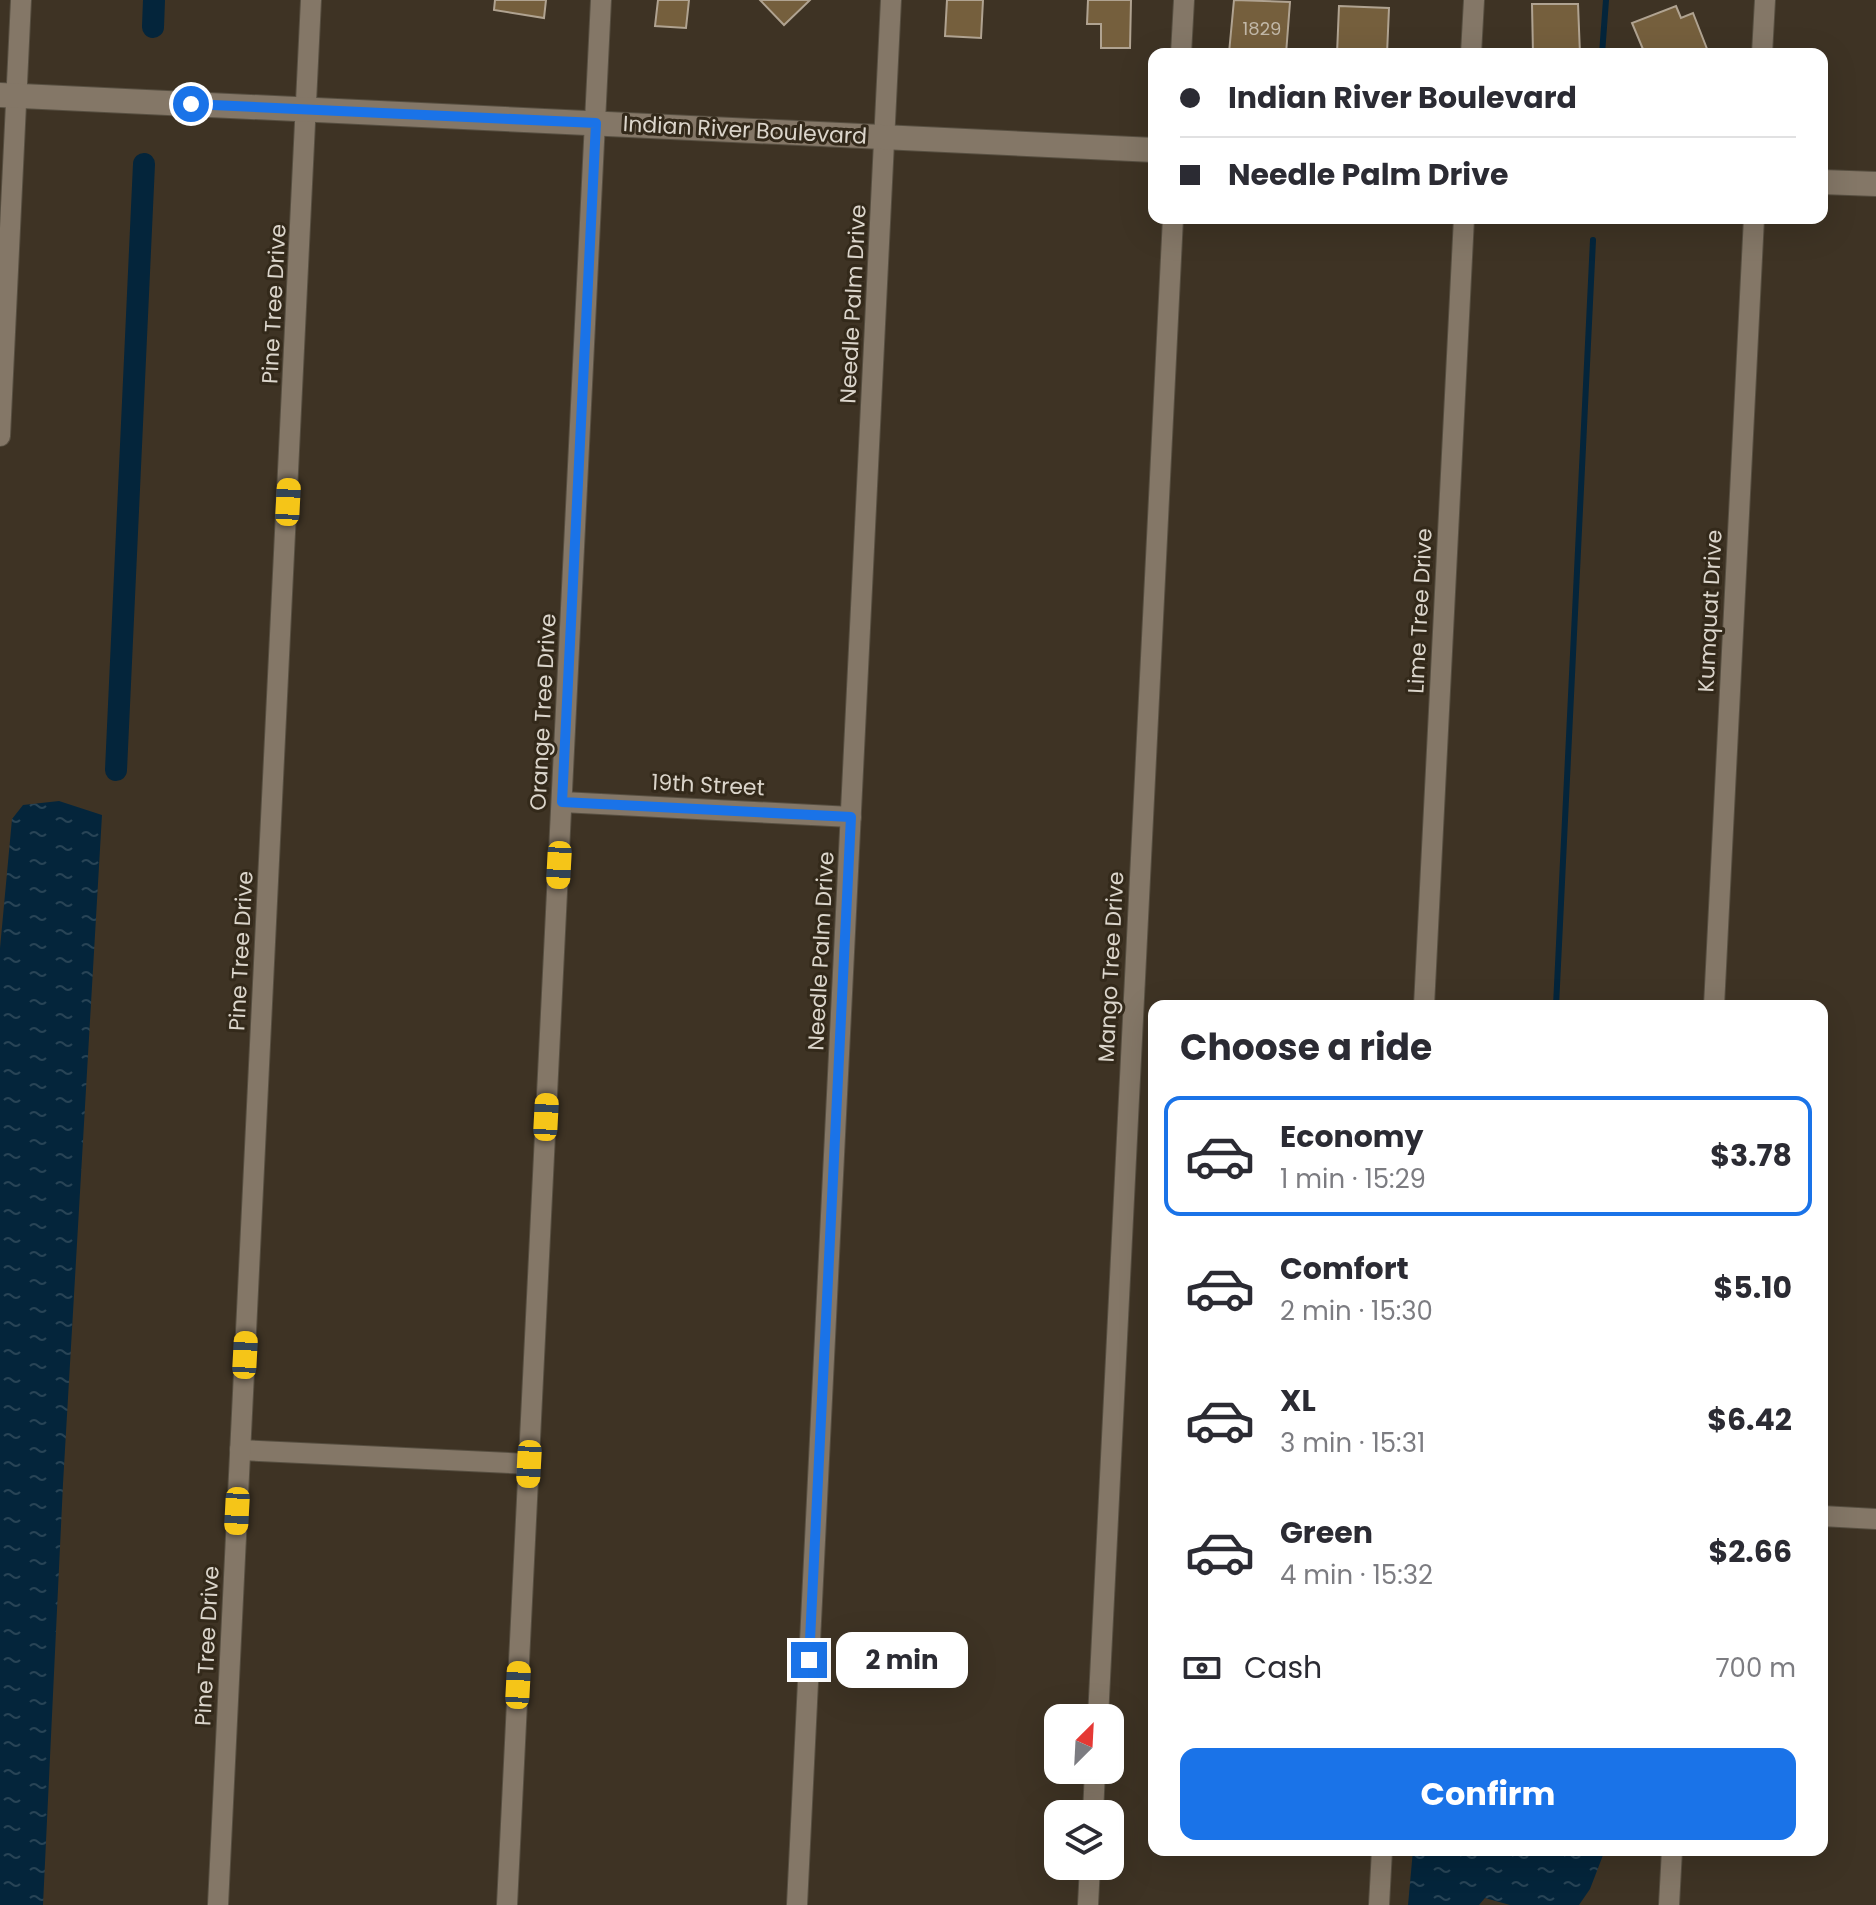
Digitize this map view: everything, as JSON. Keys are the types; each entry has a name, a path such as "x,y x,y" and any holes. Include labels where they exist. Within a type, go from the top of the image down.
{"main road":[{"name":"Indian River Boulevard","path":"9,96 1148,150"},
{"path":"1828,182 1876,184"}],"street":[{"path":"0,436 9,96 21,0"},
{"name":"Pine Tree Drive","path":"218,1905 311,0"},
{"name":"Orange Tree Drive","path":"507,1905 601,0"},
{"name":"Needle Palm Drive","path":"797,1905 891,0"},
{"path":"1181,48 1184,0"},
{"path":"1471,48 1474,0"},
{"path":"1762,48 1765,0"},
{"name":"Mango Tree Drive","path":"1099,1704 1173,224"},
{"name":"Lime Tree Drive","path":"1424,1000 1464,224"},
{"name":"Kumquat Drive","path":"1714,1000 1754,224"},
{"name":"19th Street","path":"562,802 851,817"},
{"path":"240,1450 529,1464"},
{"path":"1828,1516 1876,1519"},
{"path":"1379,1905 1382,1856"},
{"path":"1669,1905 1672,1856"},
{"path":"1088,1905 1089,1880"}],"water":[{"path":"59,801 102,815 63,1484 43,1905 0,1905 0,948 12,819 23,805"},
{"path":"1412,1856 1603,1856 1590,1889 1579,1905 1510,1905 1485,1898 1479,1905 1408,1905"}],"building":[{"path":"495,0 546,0 544,18 494,10"},
{"path":"658,0 689,0 686,28 655,26"},
{"path":"760,0 810,0 784,25"},
{"path":"947,0 983,0 981,38 945,36"},
{"path":"1088,0 1131,0 1130,48 1101,48 1101,24 1087,24"},
{"path":"1234,0 1290,2 1286,48 1229,48"},
{"path":"1532,4 1578,4 1580,48 1533,48"},
{"path":"1339,6 1389,8 1387,48 1337,48"},
{"path":"1676,6 1681,18 1693,13 1707,48 1642,48 1632,23"}],"waterway":[{"path":"153,27 154,0"},
{"path":"1602,48 1606,0"},
{"path":"116,770 144,164"},
{"path":"1556,1000 1593,240"}],"route":[{"path":"191,104 596,123 562,802 851,817 809,1660"}]}
